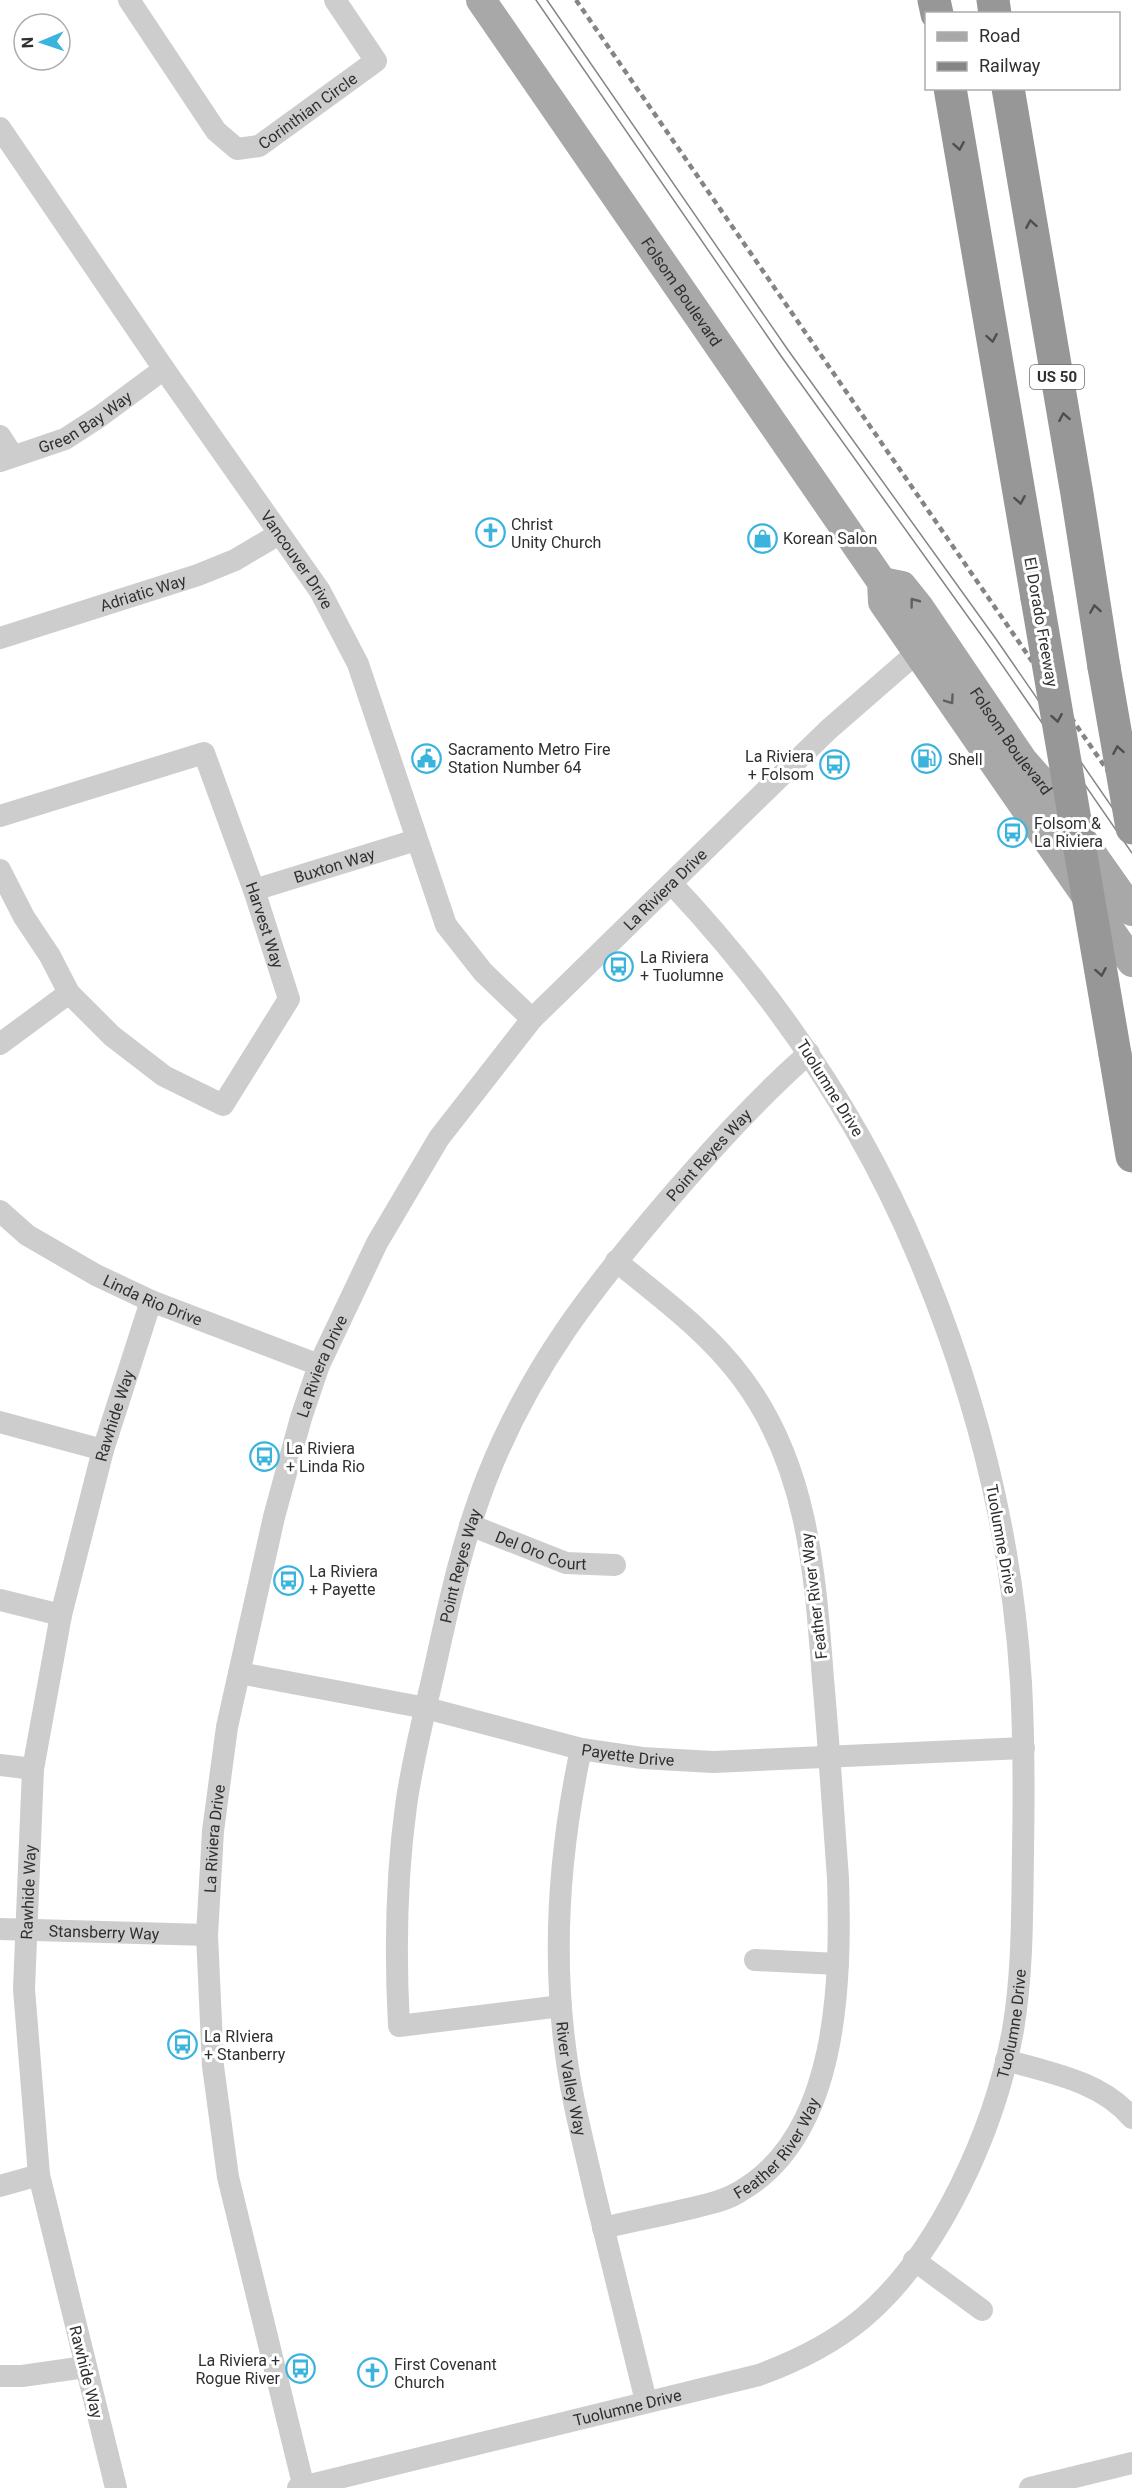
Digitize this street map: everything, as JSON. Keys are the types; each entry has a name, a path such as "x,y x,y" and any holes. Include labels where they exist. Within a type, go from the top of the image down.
{"highway":[{"name":"El Dorado Freeway","path":"950,90 1132,1156"},
{"name":"US 50","path":"1008,90 1132,828"}],"main road":[{"name":"Folsom Boulevard","path":"481,0 882,582 883,602 927,644 1040,779 1132,911"},
{"name":"Folsom Boulevard","path":"927,644 1132,963"}],"street":[{"name":"Corinthian Circle","path":"129,0 216,131 237,149 259,146 376,61 335,0"},
{"name":"Vancouver Drive","path":"0,128 164,369 320,591 358,664 446,925 483,972 532,1020"},
{"name":"Green Bay Way","path":"7,458 65,439 164,369"},
{"path":"0,436 7,458"},
{"name":"Adriatic Way","path":"0,638 198,575 235,560 279,534"},
{"name":"La Riviera Drive","path":"302,2488 228,2177 213,2066 207,1935 213,1831 227,1727 274,1517 301,1418 319,1365 377,1243 439,1138 532,1020 828,730 927,644"},
{"name":"Harvest Way","path":"0,816 204,753 254,890 289,999 223,1105 164,1076 112,1036 69,993"},
{"name":"Buxton Way","path":"254,890 416,840"},
{"path":"0,870 24,917 50,956 69,993 0,1044"},
{"name":"Tuolumne Drive","path":"302,2488 646,2401 759,2375 814,2351 864,2317 886,2296 914,2260 948,2207 971,2163 986,2126 1006,2060 1018,1991 1022,1951 1024,1748 1021,1682 1008,1567 992,1487 959,1363 918,1255 888,1189 849,1117 809,1053 745,966 672,884"},
{"name":"Point Reyes Way","path":"561,2006 399,2026 396,1969 400,1853 408,1794 470,1525 508,1427 533,1379 562,1333 616,1261 722,1138 757,1101 809,1053"},
{"name":"Linda Rio Drive","path":"0,1210 27,1235 96,1275 151,1301 319,1365"},
{"name":"Feather River Way","path":"603,2228 718,2202 757,2181 772,2166 799,2129 818,2088 831,2022 838,1964 838,1878 816,1583 810,1544 791,1469 778,1437 748,1386 719,1350 693,1325 616,1261"},
{"name":"Rawhide Way","path":"116,2488 39,2175 24,1989 33,1769 61,1614 103,1450 151,1301"},
{"path":"0,1422 103,1450"},
{"name":"Del Oro Court","path":"470,1525 566,1563 615,1565"},
{"path":"0,1600 61,1614"},
{"name":"Payette Drive","path":"239,1673 426,1708 581,1749 642,1758 695,1761 1024,1748"},
{"name":"River Valley Way","path":"581,1749 565,1839 559,1899 561,2006 574,2104 646,2401"},
{"path":"0,1765 33,1769"},
{"name":"Stansberry Way","path":"0,1929 207,1935"},
{"path":"755,1960 838,1964"},
{"path":"1006,2060 1094,2088 1114,2100 1132,2118"},
{"path":"0,2186 39,2175"},
{"path":"914,2260 982,2310"},
{"path":"0,2376 22,2376 85,2367"},
{"path":"1030,2488 1132,2463"}],"tram line":[{"path":"536,0 781,356 989,646 1132,853"},
{"path":"547,0 788,350 996,639 1132,836"}],"railway":[{"path":"576,0 1132,806"}],"place":[{"name":"Christ Unity Church","path":"490,533"},
{"name":"Korean Salon","path":"762,538"},
{"name":"Sacramento Metro Fire Station Number 64","path":"427,758"},
{"name":"Shell","path":"927,759"},
{"name":"La Riviera + Folsom","path":"835,765"},
{"name":"Folsom & La Riviera","path":"1013,832"},
{"name":"La Riviera + Tuolumne","path":"619,966"},
{"name":"La Riviera + Linda Rio","path":"265,1457"},
{"name":"La Riviera + Payette","path":"288,1580"},
{"name":"La RIviera + Stanberry","path":"183,2045"},
{"name":"La Riviera + Rogue River","path":"301,2369"},
{"name":"First Covenant Church","path":"373,2373"}]}
